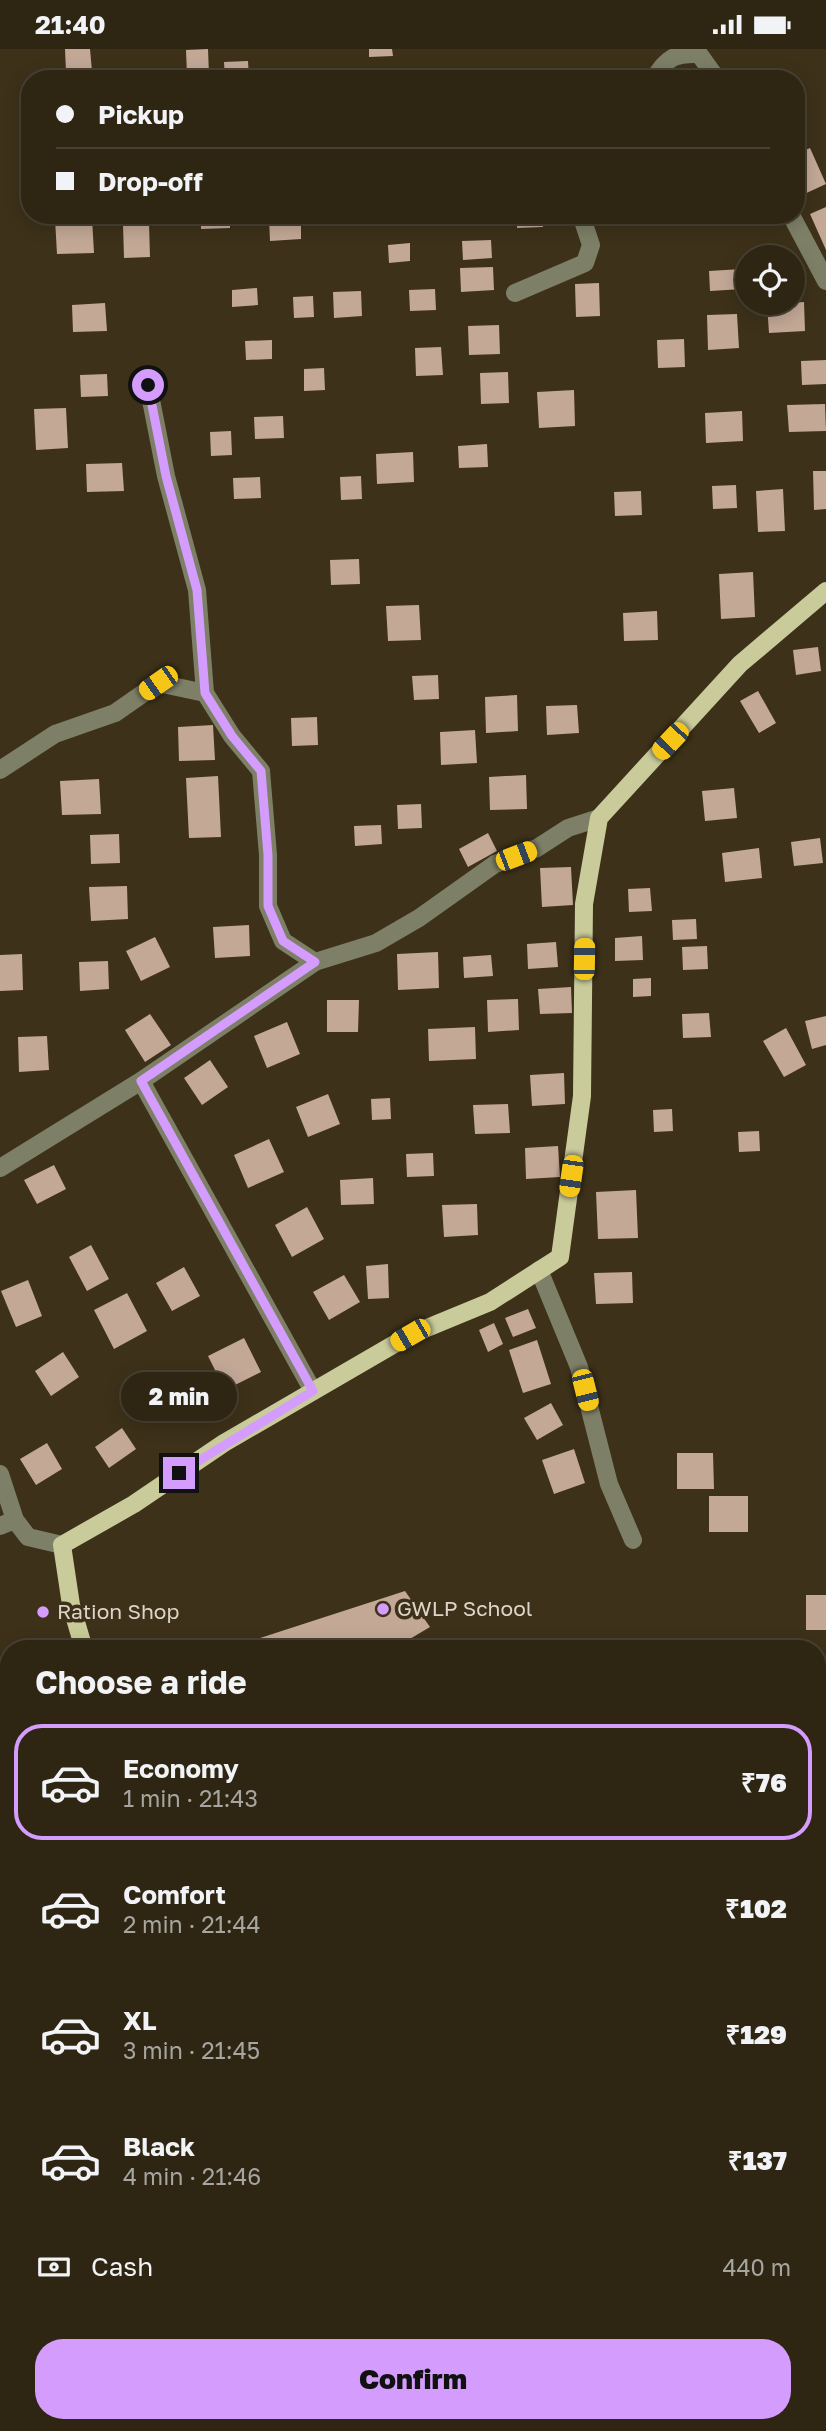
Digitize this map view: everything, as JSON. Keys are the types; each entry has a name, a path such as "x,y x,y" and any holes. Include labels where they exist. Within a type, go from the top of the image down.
{"main road":[{"path":"82,1640 72,1605 62,1545 134,1504 224,1443 313,1391 410,1335 490,1302 559,1257 582,1096 584,904 599,818 740,664 826,591"}],"street":[{"path":"659,70 663,63 678,53 699,54 711,70"},
{"path":"515,293 585,263 591,245 584,224"},
{"path":"796,224 826,281"},
{"path":"148,385 166,476 197,590 205,693 232,736 261,771 268,855 268,906 283,941 315,962"},
{"path":"0,770 55,734 115,713 158,683 205,693"},
{"path":"0,1168 141,1081 315,962 376,943 419,918 495,864 537,848 568,828 599,818"},
{"path":"141,1081 313,1391"},
{"path":"539,1270 579,1367 608,1484 633,1540"},
{"path":"0,1474 8,1523 28,1537 62,1545"}],"building":[{"path":"65,49 90,49 92,70 66,70"},
{"path":"208,49 209,70 187,70 186,50"},
{"path":"369,49 392,49 393,56 369,57"},
{"path":"248,61 248,70 224,70 224,62"},
{"path":"810,148 826,184 805,194 805,150"},
{"path":"826,207 826,250 810,214"},
{"path":"55,224 92,224 94,253 57,254"},
{"path":"123,224 149,224 150,257 124,258"},
{"path":"201,224 230,224 230,228 201,229"},
{"path":"269,224 301,224 301,239 270,241"},
{"path":"517,224 543,224 543,227 517,228"},
{"path":"491,240 492,258 463,260 462,241"},
{"path":"410,243 410,261 389,263 388,245"},
{"path":"493,267 494,290 461,292 460,268"},
{"path":"735,269 735,289 710,291 709,271"},
{"path":"599,283 600,316 576,317 575,284"},
{"path":"257,288 258,305 232,307 232,290"},
{"path":"435,289 436,310 410,311 409,290"},
{"path":"361,291 362,316 334,318 333,292"},
{"path":"313,296 314,317 294,318 293,297"},
{"path":"105,303 107,331 73,332 72,305"},
{"path":"707,315 737,315 739,348 708,350"},
{"path":"768,315 804,315 805,331 769,333"},
{"path":"499,325 500,354 469,355 468,326"},
{"path":"684,339 685,367 658,368 657,340"},
{"path":"272,340 272,359 246,360 245,341"},
{"path":"441,347 443,375 416,376 415,348"},
{"path":"826,360 826,384 802,385 801,361"},
{"path":"324,368 325,390 304,391 304,369"},
{"path":"508,372 509,403 481,404 480,373"},
{"path":"107,374 108,396 81,397 80,375"},
{"path":"574,390 575,426 539,428 537,392"},
{"path":"825,404 826,431 789,432 787,405"},
{"path":"66,408 68,448 36,450 34,409"},
{"path":"742,411 743,441 706,443 705,413"},
{"path":"283,416 284,438 255,439 254,417"},
{"path":"231,431 232,455 211,456 210,432"},
{"path":"487,444 488,467 459,468 458,446"},
{"path":"413,452 414,482 377,484 376,454"},
{"path":"122,463 124,491 87,492 86,464"},
{"path":"813,471 826,471 826,509 814,510"},
{"path":"361,476 362,499 341,500 340,477"},
{"path":"260,477 261,498 234,499 233,478"},
{"path":"736,485 737,508 713,509 712,486"},
{"path":"783,489 785,531 758,532 756,491"},
{"path":"641,491 642,515 615,516 614,492"},
{"path":"359,559 360,584 331,585 330,560"},
{"path":"753,572 755,617 721,619 719,574"},
{"path":"419,605 421,640 388,641 386,606"},
{"path":"657,611 658,640 624,641 623,613"},
{"path":"818,647 821,671 796,675 793,650"},
{"path":"438,675 439,699 414,700 412,676"},
{"path":"758,691 776,723 759,733 740,701"},
{"path":"517,695 518,731 486,733 485,697"},
{"path":"577,705 579,733 547,735 546,706"},
{"path":"317,717 318,745 292,746 291,718"},
{"path":"213,725 215,760 179,761 178,727"},
{"path":"475,730 477,763 441,765 440,732"},
{"path":"526,775 527,809 490,810 489,777"},
{"path":"218,776 221,837 189,838 186,778"},
{"path":"99,779 101,814 62,815 60,781"},
{"path":"734,788 737,818 705,821 702,791"},
{"path":"421,804 422,828 398,829 397,805"},
{"path":"381,825 382,844 355,846 354,826"},
{"path":"488,833 497,851 468,867 459,849"},
{"path":"119,834 120,863 91,864 90,835"},
{"path":"820,838 823,863 794,866 791,842"},
{"path":"759,848 762,878 725,882 722,853"},
{"path":"571,867 573,905 542,907 540,868"},
{"path":"127,886 128,919 91,921 89,887"},
{"path":"650,888 652,911 629,912 628,889"},
{"path":"696,919 697,939 673,940 672,920"},
{"path":"249,925 250,956 215,958 213,927"},
{"path":"642,936 643,960 615,961 615,938"},
{"path":"155,937 170,967 141,981 126,951"},
{"path":"556,942 558,967 528,969 527,944"},
{"path":"707,946 708,969 683,970 682,947"},
{"path":"438,952 439,988 398,990 397,954"},
{"path":"22,954 23,990 0,991 0,955"},
{"path":"491,955 493,976 464,978 463,957"},
{"path":"108,961 109,989 80,991 79,962"},
{"path":"651,978 651,996 633,997 633,979"},
{"path":"571,987 572,1013 540,1014 538,989"},
{"path":"518,999 519,1030 488,1032 487,1000"},
{"path":"327,1000 359,1000 358,1032 327,1032"},
{"path":"709,1013 711,1037 683,1038 682,1014"},
{"path":"150,1014 171,1045 145,1062 125,1030"},
{"path":"826,1016 826,1045 812,1049 805,1021"},
{"path":"287,1022 300,1054 267,1068 254,1036"},
{"path":"475,1027 476,1059 429,1061 428,1029"},
{"path":"786,1028 806,1065 784,1077 763,1041"},
{"path":"47,1036 49,1070 19,1072 18,1037"},
{"path":"210,1060 228,1087 202,1105 184,1078"},
{"path":"564,1073 565,1104 532,1106 530,1075"},
{"path":"328,1094 340,1124 308,1137 296,1107"},
{"path":"390,1098 391,1119 372,1120 371,1099"},
{"path":"508,1104 510,1133 475,1134 473,1105"},
{"path":"672,1109 673,1131 654,1132 653,1110"},
{"path":"759,1131 760,1151 739,1152 738,1132"},
{"path":"269,1139 284,1172 248,1188 234,1155"},
{"path":"558,1146 560,1177 526,1179 525,1148"},
{"path":"433,1153 434,1176 407,1177 406,1154"},
{"path":"54,1165 66,1189 37,1204 24,1180"},
{"path":"373,1178 374,1204 341,1205 340,1180"},
{"path":"636,1190 638,1238 598,1239 596,1192"},
{"path":"477,1204 478,1235 444,1237 442,1205"},
{"path":"307,1207 324,1239 292,1257 275,1225"},
{"path":"91,1245 109,1279 87,1291 69,1257"},
{"path":"388,1264 389,1298 368,1299 366,1266"},
{"path":"184,1267 200,1296 172,1311 156,1283"},
{"path":"632,1272 633,1303 596,1304 594,1273"},
{"path":"344,1275 360,1302 329,1320 313,1292"},
{"path":"28,1280 42,1316 16,1327 1,1291"},
{"path":"127,1293 147,1331 114,1349 94,1310"},
{"path":"528,1309 536,1328 513,1337 505,1318"},
{"path":"494,1323 503,1344 488,1352 479,1330"},
{"path":"244,1338 261,1372 225,1390 208,1356"},
{"path":"537,1340 551,1384 523,1393 509,1350"},
{"path":"63,1352 79,1377 51,1396 35,1371"},
{"path":"178,1382 192,1408 167,1422 153,1396"},
{"path":"551,1403 563,1425 537,1440 524,1418"},
{"path":"122,1428 136,1449 109,1468 95,1447"},
{"path":"47,1443 62,1469 36,1485 20,1459"},
{"path":"574,1449 585,1483 554,1494 542,1460"},
{"path":"677,1453 713,1453 714,1489 677,1489"},
{"path":"709,1496 748,1496 748,1532 709,1532"},
{"name":"GWLP School","path":"405,1591 430,1627 408,1640 257,1639"},
{"path":"806,1595 826,1595 826,1630 806,1630"}],"place":[{"name":"GWLP School","path":"383,1609"},
{"name":"Ration Shop","path":"43,1612"}],"route":[{"path":"148,385 166,476 197,590 205,693 232,736 261,771 268,855 268,906 283,941 315,962 141,1081 313,1391 224,1443 179,1473"}]}
